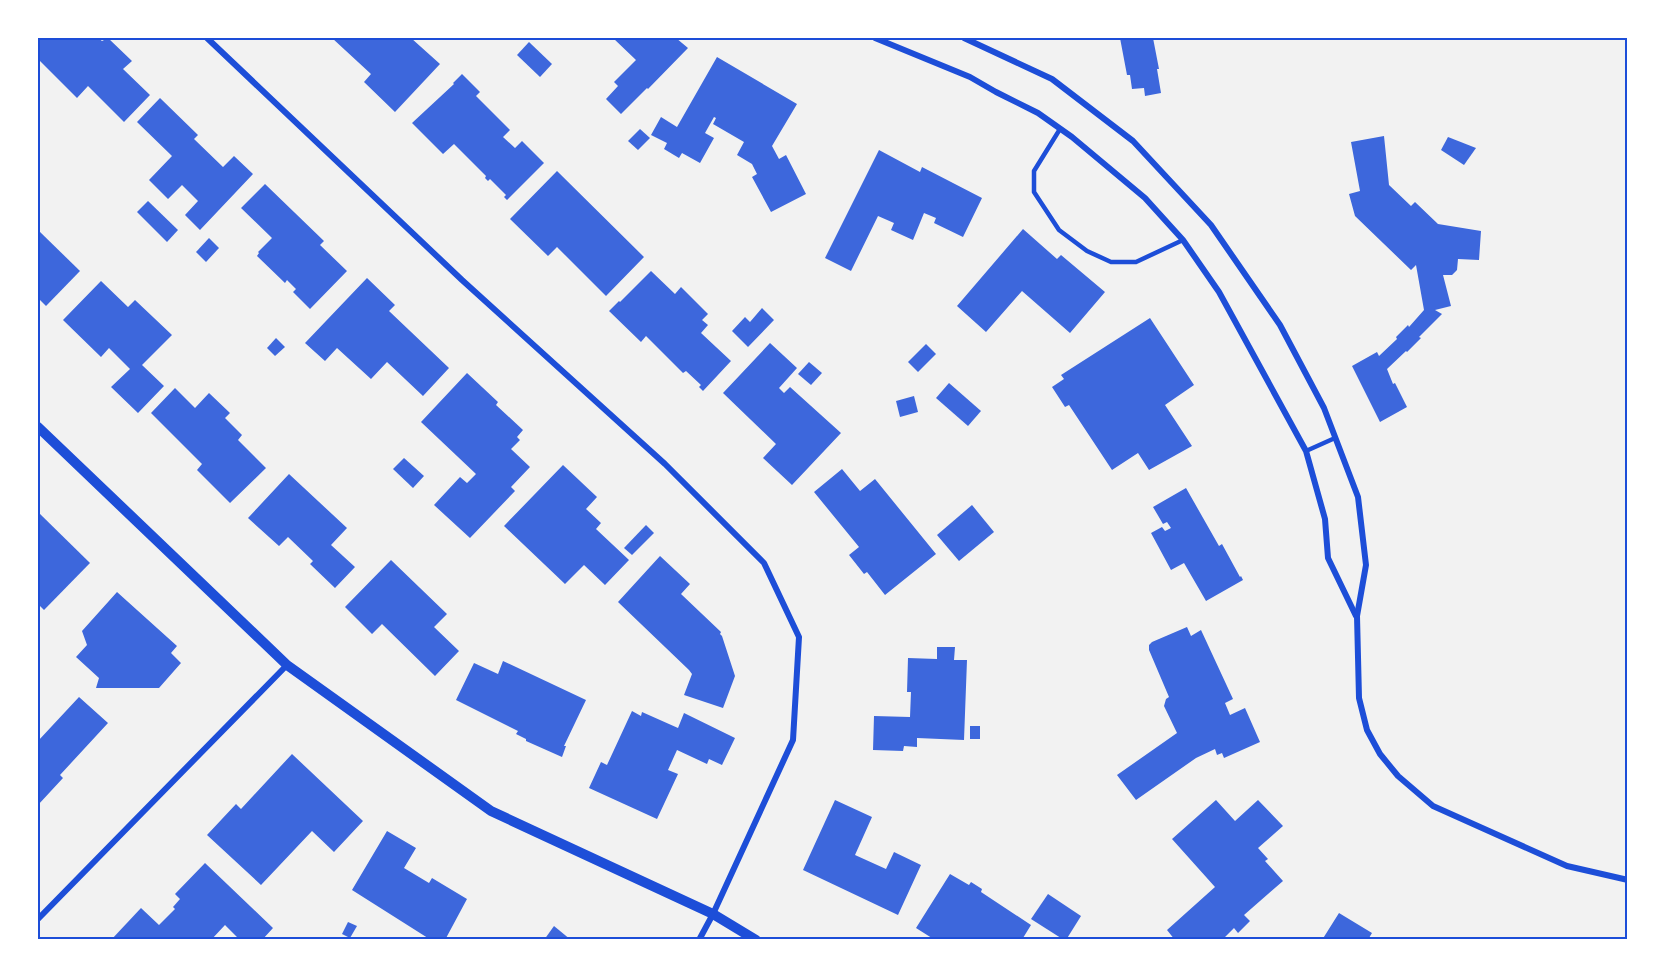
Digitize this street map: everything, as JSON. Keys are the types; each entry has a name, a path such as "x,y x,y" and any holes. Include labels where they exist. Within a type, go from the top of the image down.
{"street":[{"path":"207,38 462,280 665,464 764,563 799,637 794,740 713,914 699,939"},
{"path":"875,38 970,77 1038,113 1109,167 1145,198 1183,240 1219,292 1306,451 1325,519 1328,558 1357,616"},
{"path":"964,38 1052,79 1133,141 1211,225 1280,325 1324,408 1358,497 1366,565 1357,616 1359,698 1366,730 1380,754 1398,776 1433,806 1567,866 1627,878"},
{"path":"38,427 287,665 491,811 713,914 756,939"},
{"path":"38,919 287,665"}],"lane":[{"path":"1060,129 1034,171 1034,192 1059,230 1087,251 1111,262 1136,262 1183,240"},
{"path":"1306,451 1335,438"}],"building":[{"path":"42,38 98,38 102,41 108,38 132,61 123,69 150,95 124,122 88,86 77,98 38,59 38,42"},
{"path":"332,38 411,38 440,64 395,112 364,82 371,74"},
{"path":"613,38 676,38 688,48 621,114 606,99 618,86 614,82 636,60"},
{"path":"1120,38 1153,38 1161,93 1145,96 1144,88 1132,89"},
{"path":"529,42 552,64 540,77 517,55"},
{"path":"717,57 797,104 772,146 779,159 786,155 806,194 771,212 752,177 757,174 752,164 737,155 744,142 713,124 716,118 714,117 705,133 714,138 700,163 682,153 679,158 664,149 667,143 651,135 661,117 677,127"},
{"path":"462,74 480,92 476,96 510,130 503,137 515,148 522,141 544,163 507,200 504,197 506,195 490,179 488,181 486,176 454,144 443,154 412,123"},
{"path":"160,98 198,135 194,139 223,167 234,156 253,174 200,230 185,215 198,201 182,185 168,199 149,180 172,156 137,122"},
{"path":"640,129 650,138 638,150 628,141"},
{"path":"1384,136 1389,185 1411,206 1415,202 1438,224 1481,231 1479,260 1458,259 1457,270 1452,275 1443,275 1451,306 1435,310 1442,314 1407,352 1387,369 1407,407 1380,422 1352,366 1377,352 1379,356 1424,310 1416,265 1411,270 1355,216 1349,194 1360,191 1351,142"},
{"path":"1448,137 1476,148 1464,165 1441,150"},
{"path":"879,150 920,172 922,167 982,198 963,237 934,223 936,218 924,213 913,240 891,230 894,223 878,216 851,271 825,258"},
{"path":"557,171 644,257 606,296 557,247 548,256 510,219"},
{"path":"265,184 324,241 320,245 347,271 310,309 293,292 296,289 287,280 285,283 257,256 272,238 241,208"},
{"path":"148,201 178,230 167,242 137,212"},
{"path":"1023,229 1057,259 1061,255 1105,292 1070,333 1022,291 986,332 957,306"},
{"path":"38,230 80,271 46,306 38,298"},
{"path":"209,238 219,248 206,262 196,252"},
{"path":"651,271 675,294 681,287 708,314 702,320 708,325 701,333 731,361 703,391 699,387 701,385 686,371 683,373 646,336 641,342 609,311"},
{"path":"367,278 395,305 389,311 449,368 423,396 387,362 371,379 337,348 325,361 305,343"},
{"path":"101,281 128,307 135,300 172,335 142,365 164,386 138,413 111,387 130,369 109,348 101,357 63,320"},
{"path":"762,308 774,320 748,347 732,331 745,317 750,322"},
{"path":"1150,318 1194,385 1165,405 1192,446 1149,470 1138,453 1112,470 1069,405 1065,407 1052,387 1064,379 1061,375"},
{"path":"276,338 285,347 275,356 267,348"},
{"path":"770,343 797,368 779,388 784,393 790,387 841,433 792,485 763,458 776,444 723,393"},
{"path":"926,344 936,354 918,372 908,362"},
{"path":"809,362 822,373 811,385 798,374"},
{"path":"467,373 523,430 517,437 520,440 511,449 530,467 511,487 515,491 470,538 434,505 460,477 467,483 476,474 421,422"},
{"path":"949,383 981,411 968,426 936,398"},
{"path":"175,388 195,408 209,393 230,413 225,418 242,435 238,440 266,468 230,503 197,470 202,464 151,413"},
{"path":"914,396 918,412 900,417 896,401"},
{"path":"404,458 424,476 413,488 393,469"},
{"path":"563,465 597,497 586,509 601,523 596,529 629,560 605,585 584,565 565,584 504,526"},
{"path":"842,469 860,491 875,479 936,554 885,595 867,572 864,574 849,555 859,547 814,492"},
{"path":"289,474 347,528 331,545 355,567 335,588 310,564 313,561 288,537 279,546 248,518"},
{"path":"1186,488 1219,546 1222,544 1243,580 1206,601 1184,563 1171,570 1151,533 1162,527 1165,531 1171,528 1167,522 1163,524 1153,507"},
{"path":"972,505 994,532 959,561 937,535"},
{"path":"38,512 90,563 44,610 38,604"},
{"path":"646,525 654,533 632,555 624,548"},
{"path":"660,556 690,584 681,594 721,632 735,676 723,708 684,695 692,674 618,602"},
{"path":"391,560 447,614 434,627 459,651 435,676 382,624 372,634 345,607"},
{"path":"117,592 177,646 171,653 181,663 159,688 96,688 99,678 76,657 87,645 82,631"},
{"path":"1187,627 1191,636 1201,630 1233,699 1225,703 1230,715 1245,708 1260,742 1224,758 1222,753 1217,755 1215,749 1196,758 1136,800 1117,775 1177,733 1164,706 1169,697 1149,645"},
{"path":"937,647 955,647 954,660 967,660 964,740 917,738 917,747 904,746 903,751 873,750 874,716 910,717 911,692 907,692 908,658 937,659"},
{"path":"503,661 586,700 564,746 566,746 562,757 526,741 516,734 518,731 456,700 474,663 498,674"},
{"path":"79,697 108,723 60,775 63,778 38,805 38,741"},
{"path":"632,711 641,716 642,712 678,728 684,713 735,738 722,765 709,759 707,764 677,750 668,770 678,774 657,819 589,788 601,762 607,765"},
{"path":"970,726 980,726 980,739 970,739"},
{"path":"292,754 363,821 334,852 312,831 261,885 207,835 236,804 241,809"},
{"path":"835,800 872,817 855,855 886,869 894,852 921,865 898,915 803,870"},
{"path":"1216,800 1235,821 1258,800 1283,826 1258,848 1268,859 1265,861 1283,881 1244,915 1250,921 1238,933 1234,928 1222,940 1175,940 1167,930 1215,887 1172,839"},
{"path":"387,831 416,848 404,868 429,883 432,878 467,899 445,940 431,940 352,890"},
{"path":"205,863 273,928 262,940 240,940 225,925 211,940 111,940 141,908 159,925 175,909 173,907 180,899 175,894"},
{"path":"950,874 969,885 971,882 982,889 981,892 1031,925 1023,938 1025,940 935,940 916,928"},
{"path":"1048,894 1081,916 1066,940 1031,919"},
{"path":"1339,913 1372,933 1369,938 1371,940 1322,940"},
{"path":"348,922 357,926 350,938 342,934"},
{"path":"554,926 571,940 544,940"}]}
